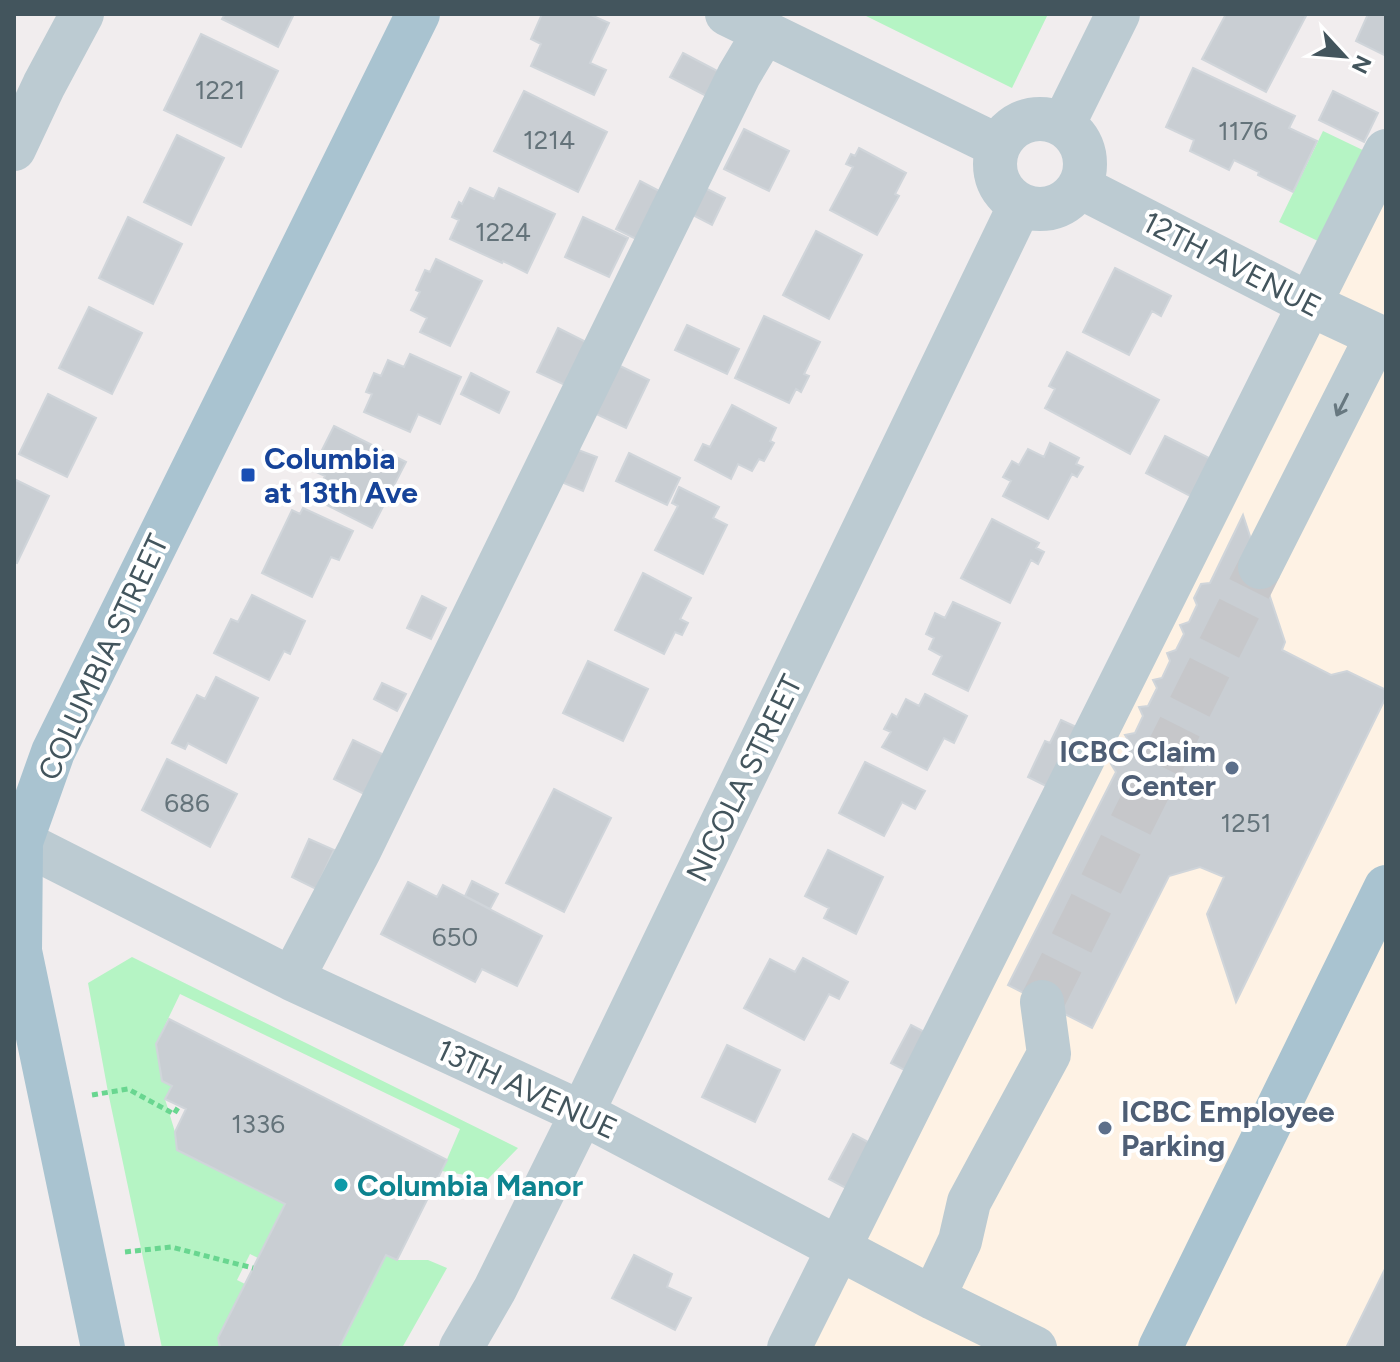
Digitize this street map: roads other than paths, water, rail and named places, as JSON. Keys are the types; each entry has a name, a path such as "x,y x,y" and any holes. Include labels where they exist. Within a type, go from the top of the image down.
{"main road":[{"name":"COLUMBIA STREET","path":"103,1348 20,951 18,840 53,752 418,14"},
{"path":"1160,1348 1386,887"}],"street":[{"path":"14,149 82,14"},
{"path":"1063,125 1118,14"},
{"path":"292,979 366,837 739,75 746,23 998,146"},
{"path":"1038,118 1063,125 1078,139 1084,153 1085,169 1080,187 1073,196 1062,205 1047,210 1033,210 1007,197 998,184 995,170 995,156 1000,142 1010,130 1038,118"},
{"path":"789,1348 1386,151"},
{"name":"12TH AVENUE","path":"1080,187 1382,338"},
{"name":"NICOLA STREET","path":"461,1348 495,1289 582,1113 1020,205"},
{"path":"1260,567 1382,338"},
{"name":"13TH AVENUE","path":"18,840 292,979 582,1113 838,1249 1035,1348"},
{"path":"933,1298 960,1241 969,1202 1049,1054 1042,1002"}],"tunnel":[{"path":"1042,1002 1260,567"}],"place":[{"name":"Columbia at 13th Ave","path":"248,475"},
{"name":"ICBC Claim Center","path":"1232,768"},
{"name":"ICBC Employee Parking","path":"1105,1128"},
{"name":"Columbia Manor","path":"341,1185"}]}
